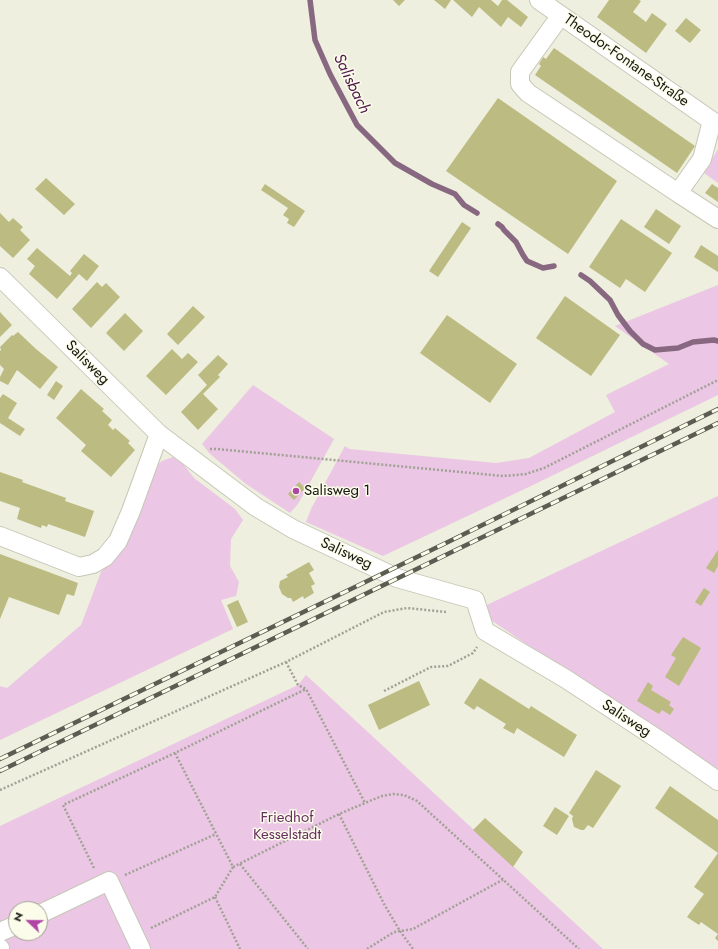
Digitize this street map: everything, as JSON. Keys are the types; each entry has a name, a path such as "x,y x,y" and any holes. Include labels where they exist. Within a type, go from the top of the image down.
{"street":[{"name":"Theodor-Fontane-Straße","path":"538,0 712,121 702,159 678,193"},
{"path":"561,15 520,72 520,84 528,93 718,219"},
{"name":"Salisweg","path":"0,277 159,434 256,507 293,529 397,578 475,600 485,630 566,679 718,781"},
{"path":"0,536 79,567 93,564 105,557 118,541 132,511 159,434"},
{"path":"48,910 106,883 138,942"}],"path":[{"path":"181,450 217,449 495,475 516,475 544,468 718,380"},
{"path":"0,790 286,662 384,612 408,608 450,612"},
{"path":"384,691 431,667 448,666 474,653 485,630"},
{"path":"286,662 298,685 306,689 365,802"},
{"path":"216,834 106,883 63,805 175,753 306,689"},
{"path":"175,753 234,867"},
{"path":"138,942 215,898 234,867 365,802 393,794 404,795 417,801 579,949"},
{"path":"339,814 384,904 413,949"},
{"path":"240,864 308,949"},
{"path":"367,949 387,936 400,931 413,929 504,880"},
{"path":"215,898 240,949"}],"green space":[{"path":"718,149 718,183 704,173"},
{"path":"718,285 718,395 383,556 306,522 311,509 345,446 349,449 496,463 529,458 615,412 606,395 669,364 615,326"},
{"path":"253,385 334,439 298,504 290,513 246,484 210,454 202,444"},
{"path":"173,457 184,465 194,478 235,509 243,520 231,539 230,566 239,582 236,596 221,600 233,629 0,740 0,686 7,688 81,625 101,572 115,556 152,469 162,461"},
{"path":"718,496 718,769 615,704 476,610"},
{"name":"Friedhof Kesselstadt","path":"306,675 603,949 0,949 0,826 298,685"}],"building":[{"path":"393,0 405,0 399,6"},
{"path":"434,0 451,0 445,9"},
{"path":"453,0 491,0 498,6 502,0 507,0 528,17 521,27 508,17 501,27 479,7 472,17"},
{"path":"609,0 639,0 641,1 633,12 646,22 652,13 667,24 646,53 597,17"},
{"path":"686,18 701,30 690,43 675,31"},
{"path":"554,48 695,146 677,173 535,75 541,66 539,64 543,57 546,59"},
{"path":"498,98 617,181 568,254 446,171"},
{"path":"46,178 75,204 64,215 35,189"},
{"path":"265,184 305,211 294,227 287,223 289,219 283,215 288,208 261,190"},
{"path":"712,184 718,188 718,202 705,193"},
{"path":"656,209 681,226 669,244 644,227"},
{"path":"0,213 9,222 13,218 23,227 20,230 30,240 13,258 0,246"},
{"path":"621,219 672,253 645,292 626,279 620,288 589,267"},
{"path":"462,222 471,228 438,277 429,271"},
{"path":"701,245 718,256 718,272 694,257"},
{"path":"37,248 70,276 72,273 70,271 84,254 99,266 87,281 79,274 57,299 29,274 35,266 27,259"},
{"path":"97,282 102,287 106,283 120,297 91,328 72,309"},
{"path":"565,296 620,335 591,376 536,338"},
{"path":"193,306 205,317 178,345 167,334"},
{"path":"0,312 12,325 0,337"},
{"path":"125,313 143,331 124,351 106,333"},
{"path":"447,315 517,364 490,403 420,353"},
{"path":"18,332 58,367 40,389 17,370 8,385 0,381 0,377 4,369 0,365 0,347 12,335 13,336"},
{"path":"172,349 182,359 188,353 198,362 166,395 146,376"},
{"path":"218,355 228,364 218,375 220,377 203,394 218,409 198,430 181,412 207,385 198,375"},
{"path":"56,381 63,386 54,400 47,395"},
{"path":"81,389 104,409 102,411 112,420 108,425 113,430 115,428 130,441 128,443 135,450 111,477 81,451 86,445 56,418"},
{"path":"3,394 17,403 8,418 25,429 20,436 0,423 0,398"},
{"path":"0,472 23,480 22,482 66,498 65,501 94,511 85,537 48,524 47,527 42,525 41,528 17,519 20,508 0,501"},
{"name":"Salisweg 1","path":"299,482 305,488 294,500 288,494"},
{"path":"718,550 718,566 714,573 706,568"},
{"path":"0,554 78,583 74,596 67,594 59,615 9,597 0,619"},
{"path":"309,562 314,570 309,573 315,584 311,586 314,593 304,599 303,596 293,602 291,598 288,598 282,594 279,587 280,581 288,577 286,575"},
{"path":"704,588 710,592 701,606 695,602"},
{"path":"238,600 248,622 237,627 227,605"},
{"path":"683,637 701,648 679,686 665,677 676,658 671,655"},
{"path":"480,678 529,709 531,706 577,735 564,757 517,728 514,734 503,728 506,724 477,706 474,710 464,703"},
{"path":"419,681 430,705 379,730 368,705"},
{"path":"648,682 653,686 651,690 671,702 669,705 674,709 670,715 662,710 659,714 637,701"},
{"path":"596,770 621,786 593,828 588,825 584,830 581,830 574,827 572,819 573,816 569,813"},
{"path":"670,786 718,820 718,853 655,808"},
{"path":"555,807 569,816 557,835 543,826"},
{"path":"485,818 523,852 513,867 473,830"},
{"path":"718,853 718,934 701,922 699,925 687,917 704,894 694,887"},
{"path":"718,934 718,941 715,938"}],"waterway":[{"name":"Salisbach","path":"310,0 315,40 330,74 357,125 395,163 432,184 455,194 464,205 477,213"},
{"name":"Salisbach","path":"498,224 516,242 527,261 543,268 554,266"},
{"name":"Salisbach","path":"581,275 590,281 610,300 618,315 630,331 643,344 655,350 678,348 693,342 718,341"}],"railway":[{"path":"0,759 450,541 718,409"},
{"path":"0,771 718,423"}],"place":[{"name":"Salisweg 1","path":"296,491"}]}
